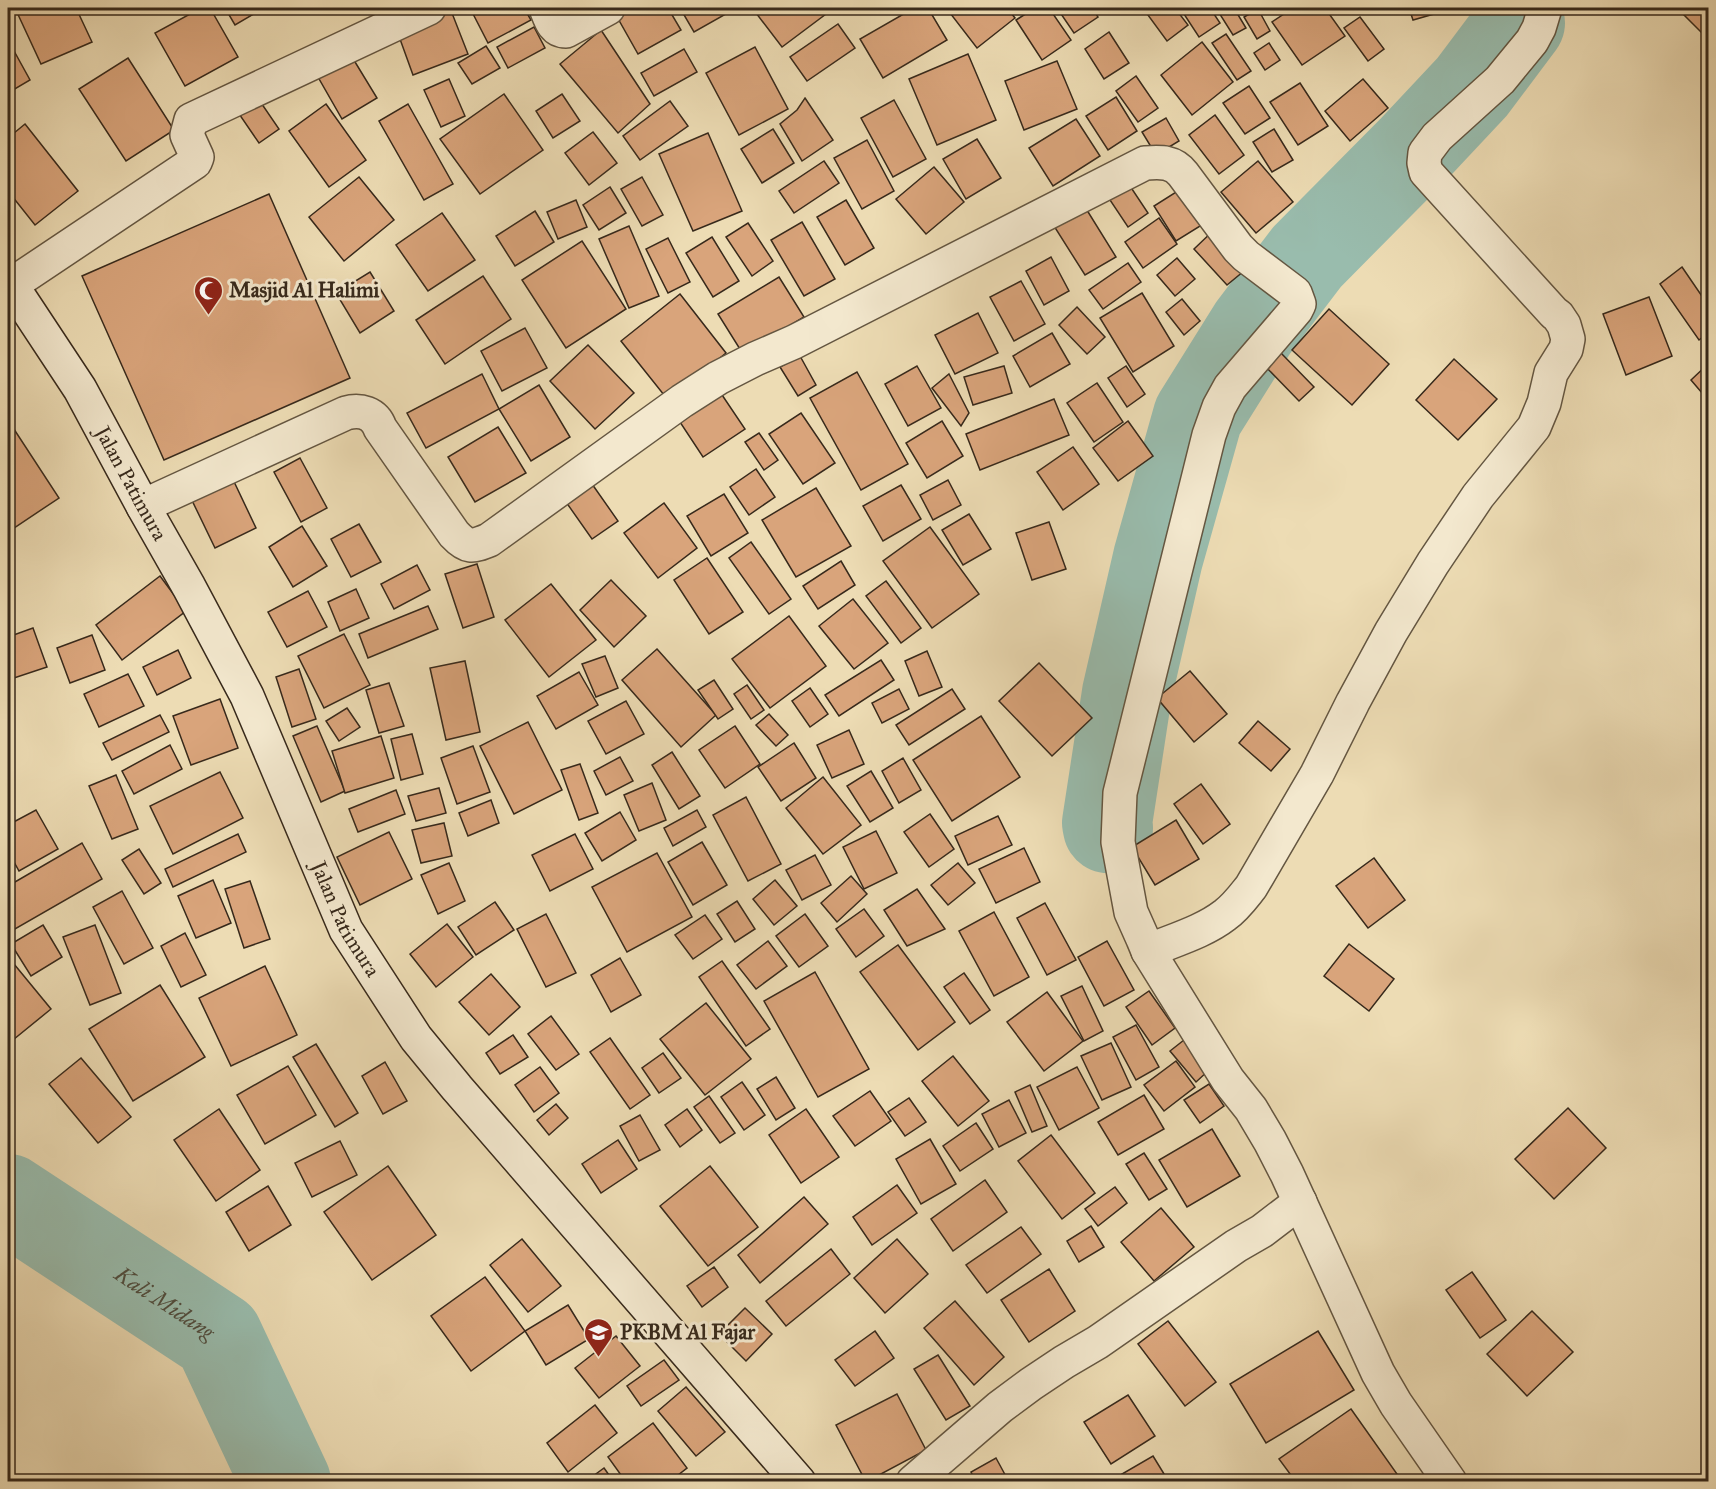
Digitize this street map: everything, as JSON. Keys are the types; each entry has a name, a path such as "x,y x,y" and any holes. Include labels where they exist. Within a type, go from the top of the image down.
{"street":[{"path":"9,282 195,162 197,157 187,135 191,120 429,8"},
{"path":"546,8 559,31 566,31 608,8"},
{"path":"1148,951 1210,925 1226,915 1251,887 1317,774 1391,632 1433,563 1478,496 1527,437 1540,415 1551,373 1566,350 1568,334 1564,325 1426,172 1424,163 1425,153 1437,137 1500,80 1532,41 1545,8"},
{"path":"143,506 346,413 363,411 379,423 380,428 454,534 463,543 476,546 489,540 682,401 718,378 755,358 794,342 1145,163 1163,162 1176,166 1238,248 1295,293 1299,304 1230,387 1219,407 1209,435 1120,793 1118,842 1131,912 1148,951 1228,1080 1256,1117 1274,1149 1297,1204 1378,1373 1396,1404 1450,1482"},
{"name":"Jalan Patimura","path":"9,282 80,389 247,696 346,930 381,986 416,1038 457,1088 799,1482"},
{"path":"913,1482 1000,1407 1031,1384 1098,1342 1236,1246 1262,1231 1297,1204"}],"building":[{"path":"15,8 76,8 92,42 41,64"},
{"path":"201,8 210,8 238,57 185,86 155,33"},
{"path":"225,8 264,8 235,25"},
{"path":"450,8 468,54 413,75 396,28"},
{"path":"470,8 524,8 531,20 488,43"},
{"path":"628,8 668,8 681,30 638,54 616,15"},
{"path":"680,8 732,8 733,10 694,32"},
{"path":"764,8 834,8 782,47 756,13"},
{"path":"914,8 928,8 947,40 883,78 860,39"},
{"path":"957,8 1007,8 1015,18 977,48 950,13"},
{"path":"1035,8 1049,8 1071,40 1042,60 1016,20"},
{"path":"1057,8 1092,8 1098,17 1074,33"},
{"path":"1150,8 1175,8 1188,25 1167,41 1145,11"},
{"path":"1180,8 1210,8 1220,23 1199,37"},
{"path":"1216,8 1234,8 1246,28 1233,35"},
{"path":"1293,8 1325,8 1345,36 1302,65 1272,22"},
{"path":"1409,8 1455,8 1413,20"},
{"path":"1677,8 1708,8 1708,39"},
{"path":"1258,9 1270,31 1257,39 1244,17"},
{"path":"1360,17 1384,49 1368,61 1344,28"},
{"path":"838,24 855,48 807,81 790,57"},
{"path":"534,27 545,48 508,68 497,47"},
{"path":"601,30 650,104 618,133 560,64"},
{"path":"1109,32 1129,63 1104,79 1085,49"},
{"path":"1226,34 1251,71 1237,80 1212,43"},
{"path":"8,40 30,80 8,93"},
{"path":"1202,42 1233,82 1192,115 1161,75"},
{"path":"1269,43 1280,60 1265,70 1254,53"},
{"path":"486,46 500,68 472,84 458,63"},
{"path":"755,47 788,109 739,135 706,73"},
{"path":"684,49 697,72 654,96 641,73"},
{"path":"968,54 996,120 937,145 909,79"},
{"path":"352,57 377,98 342,119 318,77"},
{"path":"128,58 174,130 126,161 79,89"},
{"path":"1057,61 1077,109 1024,130 1005,81"},
{"path":"1136,76 1158,108 1138,122 1116,91"},
{"path":"449,79 465,116 441,127 424,90"},
{"path":"1363,79 1388,108 1350,141 1325,111"},
{"path":"1300,83 1328,126 1298,145 1270,102"},
{"path":"1249,86 1270,118 1245,134 1223,103"},
{"path":"255,94 279,129 259,143 235,108"},
{"path":"504,94 543,150 480,194 440,139"},
{"path":"562,94 580,121 553,138 536,111"},
{"path":"1116,97 1137,131 1108,150 1086,116"},
{"path":"805,98 833,140 802,161 780,124 797,110"},
{"path":"894,100 926,159 893,177 861,118"},
{"path":"670,101 688,126 640,160 623,136"},
{"path":"326,104 366,160 329,187 289,131"},
{"path":"408,104 453,184 424,200 379,121"},
{"path":"1215,115 1244,155 1219,174 1189,135"},
{"path":"1166,118 1179,141 1156,155 1142,132"},
{"path":"1076,119 1100,156 1053,186 1029,148"},
{"path":"25,124 78,191 35,225 8,191 8,138"},
{"path":"773,129 794,163 762,183 741,149"},
{"path":"1274,129 1293,160 1272,172 1253,142"},
{"path":"593,132 617,163 589,185 565,153"},
{"path":"708,133 742,211 693,231 659,154"},
{"path":"977,139 1001,178 966,199 943,159"},
{"path":"867,140 894,191 862,209 834,158"},
{"path":"824,161 839,183 794,213 779,191"},
{"path":"1258,161 1293,202 1256,233 1221,192"},
{"path":"934,167 964,202 926,234 896,199"},
{"path":"359,177 394,220 344,261 309,217"},
{"path":"642,177 663,215 642,226 621,189"},
{"path":"1126,180 1148,213 1128,227 1106,194"},
{"path":"610,187 626,213 599,230 583,205"},
{"path":"1184,187 1205,223 1176,241 1154,206"},
{"path":"269,194 350,378 164,460 82,276"},
{"path":"576,200 587,227 558,239 547,212"},
{"path":"846,200 874,248 845,265 817,217"},
{"path":"1085,207 1116,257 1085,275 1054,226"},
{"path":"535,211 554,242 515,266 496,236"},
{"path":"442,213 475,260 428,291 396,245"},
{"path":"1159,218 1177,244 1143,268 1125,242"},
{"path":"802,222 835,279 804,296 771,240"},
{"path":"748,223 773,261 752,276 726,237"},
{"path":"629,226 659,296 629,308 599,239"},
{"path":"1216,228 1250,266 1227,285 1194,249"},
{"path":"712,237 739,281 713,297 686,253"},
{"path":"668,238 690,282 668,293 646,249"},
{"path":"582,241 626,309 566,348 522,280"},
{"path":"1051,257 1069,291 1044,305 1026,271"},
{"path":"1177,258 1195,279 1175,296 1157,275"},
{"path":"1128,263 1141,282 1103,309 1089,290"},
{"path":"1682,267 1708,305 1708,333 1699,340 1660,284"},
{"path":"370,272 394,311 360,333 336,293"},
{"path":"483,276 511,319 445,364 416,320"},
{"path":"779,277 804,317 743,354 718,314"},
{"path":"1021,281 1045,324 1014,341 990,297"},
{"path":"1142,293 1174,346 1133,372 1100,318"},
{"path":"680,294 726,353 668,400 621,341"},
{"path":"1649,297 1672,356 1626,375 1603,314"},
{"path":"1182,299 1200,321 1184,335 1166,312"},
{"path":"1077,307 1105,337 1087,354 1059,325"},
{"path":"1329,309 1389,364 1352,405 1292,350"},
{"path":"978,313 998,353 955,374 935,335"},
{"path":"525,328 547,368 502,391 481,351"},
{"path":"1052,333 1070,364 1030,387 1013,356"},
{"path":"588,345 634,393 595,429 550,381"},
{"path":"1280,352 1314,387 1299,401 1265,366"},
{"path":"800,356 816,385 798,396 780,367"},
{"path":"1454,359 1497,399 1458,440 1416,400"},
{"path":"1708,364 1708,400 1691,380"},
{"path":"917,366 941,408 908,426 885,384"},
{"path":"1004,366 1012,393 973,405 964,377"},
{"path":"1126,366 1145,394 1127,407 1108,378"},
{"path":"857,372 908,464 861,490 810,398"},
{"path":"482,374 499,409 426,448 407,413"},
{"path":"949,374 969,413 961,426 932,388"},
{"path":"1097,383 1123,422 1094,442 1067,403"},
{"path":"539,385 570,437 531,461 499,409"},
{"path":"716,386 745,429 703,457 674,413"},
{"path":"1054,399 1069,435 980,470 966,434"},
{"path":"801,413 835,463 803,484 769,434"},
{"path":"8,420 59,498 8,532"},
{"path":"942,421 963,456 927,478 906,443"},
{"path":"1128,421 1153,456 1118,481 1093,448"},
{"path":"498,427 526,473 475,502 448,457"},
{"path":"759,433 778,460 764,470 745,442"},
{"path":"1073,447 1099,484 1063,510 1037,472"},
{"path":"300,458 327,508 301,522 274,472"},
{"path":"228,469 256,528 215,548 186,488"},
{"path":"756,469 775,497 749,515 730,487"},
{"path":"585,474 618,521 592,539 559,492"},
{"path":"948,480 961,505 933,520 920,495"},
{"path":"901,485 921,519 883,541 863,506"},
{"path":"816,488 851,546 796,577 762,520"},
{"path":"724,494 748,533 711,556 687,516"},
{"path":"664,503 697,548 658,578 624,533"},
{"path":"969,514 991,549 963,565 942,530"},
{"path":"1049,522 1066,569 1032,580 1016,533"},
{"path":"359,524 381,562 351,577 331,539"},
{"path":"302,526 327,566 293,587 269,547"},
{"path":"930,527 979,594 932,628 883,561"},
{"path":"751,542 791,599 769,614 729,558"},
{"path":"707,558 743,612 709,634 674,580"},
{"path":"841,561 855,585 818,609 803,586"},
{"path":"477,564 494,617 463,628 445,574"},
{"path":"417,565 430,590 394,609 381,584"},
{"path":"160,576 186,611 122,660 96,625"},
{"path":"611,580 646,616 614,647 580,610"},
{"path":"886,581 921,628 901,643 866,596"},
{"path":"551,584 596,640 549,677 505,620"},
{"path":"356,589 369,618 340,631 328,602"},
{"path":"308,591 327,627 287,647 268,612"},
{"path":"853,599 888,643 854,669 819,626"},
{"path":"428,606 438,629 368,658 359,634"},
{"path":"789,616 826,666 770,708 732,659"},
{"path":"33,628 47,667 8,680 8,637"},
{"path":"344,634 370,685 324,708 298,656"},
{"path":"92,635 105,670 70,683 57,648"},
{"path":"657,649 716,715 681,747 622,680"},
{"path":"178,650 191,678 157,695 143,667"},
{"path":"927,651 942,687 919,696 905,661"},
{"path":"605,656 618,688 596,697 582,664"},
{"path":"881,660 894,680 839,716 825,695"},
{"path":"465,661 480,732 446,740 430,668"},
{"path":"1039,663 1092,718 1052,756 999,701"},
{"path":"299,669 316,719 292,727 276,677"},
{"path":"1190,671 1227,714 1194,742 1157,698"},
{"path":"579,672 598,705 556,729 537,696"},
{"path":"128,674 144,706 99,727 84,694"},
{"path":"714,680 733,709 718,719 698,690"},
{"path":"389,683 404,726 379,733 366,690"},
{"path":"747,685 764,710 751,719 734,694"},
{"path":"810,688 828,714 810,727 792,701"},
{"path":"899,689 909,709 882,723 872,703"},
{"path":"952,689 965,709 909,745 896,725"},
{"path":"220,699 238,748 191,765 173,716"},
{"path":"626,701 644,734 606,754 588,721"},
{"path":"347,708 360,727 339,741 326,721"},
{"path":"769,714 788,735 776,746 756,725"},
{"path":"160,715 169,732 112,760 103,743"},
{"path":"981,716 1020,777 952,821 913,760"},
{"path":"1258,721 1290,749 1271,771 1239,743"},
{"path":"528,722 562,790 514,814 480,746"},
{"path":"317,726 345,791 321,802 293,736"},
{"path":"735,726 760,764 725,788 699,750"},
{"path":"849,730 864,764 832,778 817,745"},
{"path":"412,734 423,774 401,780 391,739"},
{"path":"381,736 394,778 345,793 332,751"},
{"path":"794,743 816,778 781,801 758,767"},
{"path":"170,745 182,769 134,794 122,771"},
{"path":"473,746 490,792 457,804 441,758"},
{"path":"672,752 700,796 679,809 652,765"},
{"path":"620,757 633,781 606,795 594,771"},
{"path":"903,758 921,790 899,803 882,771"},
{"path":"580,764 598,813 579,820 561,770"},
{"path":"871,771 893,808 870,822 847,786"},
{"path":"220,772 243,818 173,854 150,806"},
{"path":"116,775 138,829 112,839 89,786"},
{"path":"823,777 861,825 823,854 786,808"},
{"path":"652,783 666,820 639,831 624,795"},
{"path":"1201,784 1230,824 1203,844 1174,804"},
{"path":"439,788 446,813 416,821 408,796"},
{"path":"396,790 405,814 358,832 349,809"},
{"path":"746,797 781,864 748,881 713,815"},
{"path":"491,800 499,823 468,836 459,813"},
{"path":"36,810 58,849 19,871 8,851 8,825"},
{"path":"697,810 706,827 673,846 664,828"},
{"path":"620,812 636,840 602,861 585,833"},
{"path":"930,814 954,849 929,867 904,832"},
{"path":"998,816 1012,845 968,865 955,836"},
{"path":"1176,820 1199,859 1155,885 1132,847"},
{"path":"444,823 452,856 421,863 412,830"},
{"path":"876,831 897,873 864,889 843,847"},
{"path":"389,832 412,879 360,905 337,857"},
{"path":"238,834 246,852 173,887 165,869"},
{"path":"575,834 593,869 550,891 532,855"},
{"path":"702,842 727,885 693,905 668,862"},
{"path":"82,843 102,879 8,933 8,886"},
{"path":"1024,848 1040,882 996,903 979,869"},
{"path":"139,849 161,883 144,894 122,860"},
{"path":"657,853 692,917 627,952 592,887"},
{"path":"815,855 831,885 802,900 786,870"},
{"path":"1374,858 1405,900 1368,928 1336,886"},
{"path":"449,863 465,901 438,914 421,875"},
{"path":"958,863 975,883 948,905 931,885"},
{"path":"851,876 867,894 837,922 821,903"},
{"path":"213,880 231,923 196,938 178,896"},
{"path":"775,880 797,906 774,925 753,899"},
{"path":"250,881 270,939 244,948 225,889"},
{"path":"917,889 945,929 907,946 884,910"},
{"path":"122,891 153,948 124,964 93,907"},
{"path":"737,901 755,929 735,942 717,914"},
{"path":"495,902 514,930 476,955 458,927"},
{"path":"1045,903 1076,960 1047,975 1017,918"},
{"path":"864,909 884,936 856,957 836,929"},
{"path":"994,912 1029,977 994,996 959,931"},
{"path":"546,914 576,973 546,987 517,929"},
{"path":"805,914 828,946 799,967 776,936"},
{"path":"705,915 722,939 693,959 675,935"},
{"path":"447,924 473,957 436,987 410,954"},
{"path":"43,925 62,957 31,976 11,944"},
{"path":"95,925 121,993 90,1005 63,937"},
{"path":"185,933 206,975 181,987 161,946"},
{"path":"768,941 787,966 756,989 737,965"},
{"path":"1107,941 1134,990 1104,1006 1078,957"},
{"path":"1349,944 1394,979 1369,1011 1324,976"},
{"path":"898,945 955,1022 918,1050 860,972"},
{"path":"620,958 641,995 611,1012 591,975"},
{"path":"722,961 770,1029 746,1046 699,977"},
{"path":"14,964 51,1009 8,1044 8,970"},
{"path":"265,966 297,1035 231,1066 199,998"},
{"path":"815,972 869,1069 818,1097 764,1001"},
{"path":"964,973 990,1010 970,1024 944,987"},
{"path":"491,974 520,1007 489,1035 459,1002"},
{"path":"160,985 205,1057 133,1101 89,1029"},
{"path":"1082,986 1103,1031 1084,1041 1061,996"},
{"path":"1149,991 1175,1028 1152,1045 1126,1007"},
{"path":"1047,992 1083,1041 1044,1071 1007,1022"},
{"path":"706,1003 751,1059 705,1095 660,1039"},
{"path":"551,1016 579,1054 556,1070 528,1034"},
{"path":"1136,1025 1159,1067 1136,1080 1113,1037"},
{"path":"513,1035 528,1057 500,1074 486,1053"},
{"path":"610,1038 650,1095 630,1109 590,1052"},
{"path":"1184,1040 1208,1071 1196,1082 1170,1051"},
{"path":"1111,1043 1131,1087 1102,1100 1081,1056"},
{"path":"316,1044 358,1113 335,1127 293,1057"},
{"path":"663,1053 681,1078 659,1093 642,1068"},
{"path":"953,1056 989,1101 958,1126 922,1081"},
{"path":"81,1058 131,1117 98,1143 49,1084"},
{"path":"1176,1061 1195,1087 1164,1111 1144,1085"},
{"path":"385,1062 407,1101 383,1114 362,1076"},
{"path":"288,1066 316,1115 265,1144 237,1095"},
{"path":"540,1067 559,1093 534,1112 515,1085"},
{"path":"1077,1067 1099,1108 1059,1130 1037,1087"},
{"path":"776,1077 795,1108 776,1120 757,1089"},
{"path":"742,1082 765,1115 744,1130 721,1097"},
{"path":"1209,1084 1224,1106 1200,1123 1184,1100"},
{"path":"1030,1085 1047,1126 1032,1132 1015,1092"},
{"path":"870,1091 891,1121 855,1146 833,1116"},
{"path":"1144,1095 1164,1129 1118,1155 1098,1122"},
{"path":"709,1096 735,1133 720,1143 694,1107"},
{"path":"909,1098 926,1122 905,1136 888,1112"},
{"path":"1009,1100 1026,1133 999,1147 982,1114"},
{"path":"556,1104 568,1118 549,1135 537,1120"},
{"path":"1568,1108 1606,1148 1554,1199 1515,1159"},
{"path":"219,1109 260,1170 216,1201 174,1140"},
{"path":"687,1109 702,1130 680,1147 665,1125"},
{"path":"806,1109 839,1157 801,1183 769,1135"},
{"path":"640,1115 660,1150 639,1161 620,1126"},
{"path":"976,1123 993,1149 960,1171 943,1146"},
{"path":"1212,1129 1240,1176 1187,1207 1159,1160"},
{"path":"1051,1135 1095,1193 1062,1219 1018,1161"},
{"path":"930,1139 956,1184 921,1204 896,1159"},
{"path":"618,1140 637,1169 601,1193 582,1164"},
{"path":"340,1141 357,1175 312,1197 295,1163"},
{"path":"1144,1153 1167,1189 1149,1200 1126,1164"},
{"path":"388,1166 436,1235 372,1280 324,1212"},
{"path":"710,1166 758,1227 708,1266 660,1206"},
{"path":"985,1180 1007,1212 953,1251 931,1219"},
{"path":"897,1185 917,1213 872,1245 853,1217"},
{"path":"268,1186 291,1225 249,1251 226,1212"},
{"path":"1115,1187 1127,1203 1098,1226 1085,1209"},
{"path":"804,1197 828,1224 760,1283 738,1255"},
{"path":"1161,1208 1194,1247 1154,1281 1121,1242"},
{"path":"1091,1226 1104,1247 1079,1262 1067,1241"},
{"path":"1021,1227 1041,1254 987,1293 966,1265"},
{"path":"522,1239 561,1286 528,1312 490,1265"},
{"path":"897,1239 928,1274 885,1313 854,1278"},
{"path":"831,1249 850,1274 786,1326 766,1301"},
{"path":"714,1267 728,1287 702,1307 687,1286"},
{"path":"1049,1269 1075,1311 1029,1342 1001,1300"},
{"path":"1472,1272 1506,1320 1480,1338 1446,1290"},
{"path":"485,1277 525,1331 471,1371 431,1316"},
{"path":"955,1301 1004,1357 974,1385 924,1328"},
{"path":"568,1305 589,1339 546,1365 525,1331"},
{"path":"745,1308 772,1334 746,1361 719,1334"},
{"path":"1532,1311 1573,1352 1527,1396 1487,1354"},
{"path":"1168,1321 1216,1382 1185,1406 1138,1344"},
{"path":"875,1331 894,1358 855,1386 835,1360"},
{"path":"1318,1331 1354,1390 1266,1443 1230,1384"},
{"path":"616,1336 640,1366 599,1398 575,1368"},
{"path":"938,1355 970,1406 946,1420 914,1369"},
{"path":"664,1360 679,1380 641,1406 627,1386"},
{"path":"686,1387 725,1432 696,1456 658,1411"},
{"path":"897,1394 926,1450 866,1482 836,1425"},
{"path":"1128,1395 1155,1436 1111,1464 1084,1422"},
{"path":"595,1405 617,1433 568,1472 547,1443"},
{"path":"1351,1409 1397,1474 1385,1482 1296,1482 1279,1459"},
{"path":"653,1423 687,1468 669,1482 626,1482 608,1457"},
{"path":"1153,1456 1169,1482 1127,1482 1122,1474"},
{"path":"996,1458 1009,1482 976,1482 971,1472"},
{"path":"604,1468 614,1482 585,1482"}],"waterway":[{"path":"1108,828 1127,693 1158,558 1198,416 1253,328 1307,257 1472,87 1520,23 1516,8"},
{"name":"Kali Midang","path":"8,1199 218,1337 286,1482"}],"place":[{"name":"Masjid Al Halimi","path":"208,316"},
{"name":"PKBM Al Fajar","path":"599,1358"}]}
